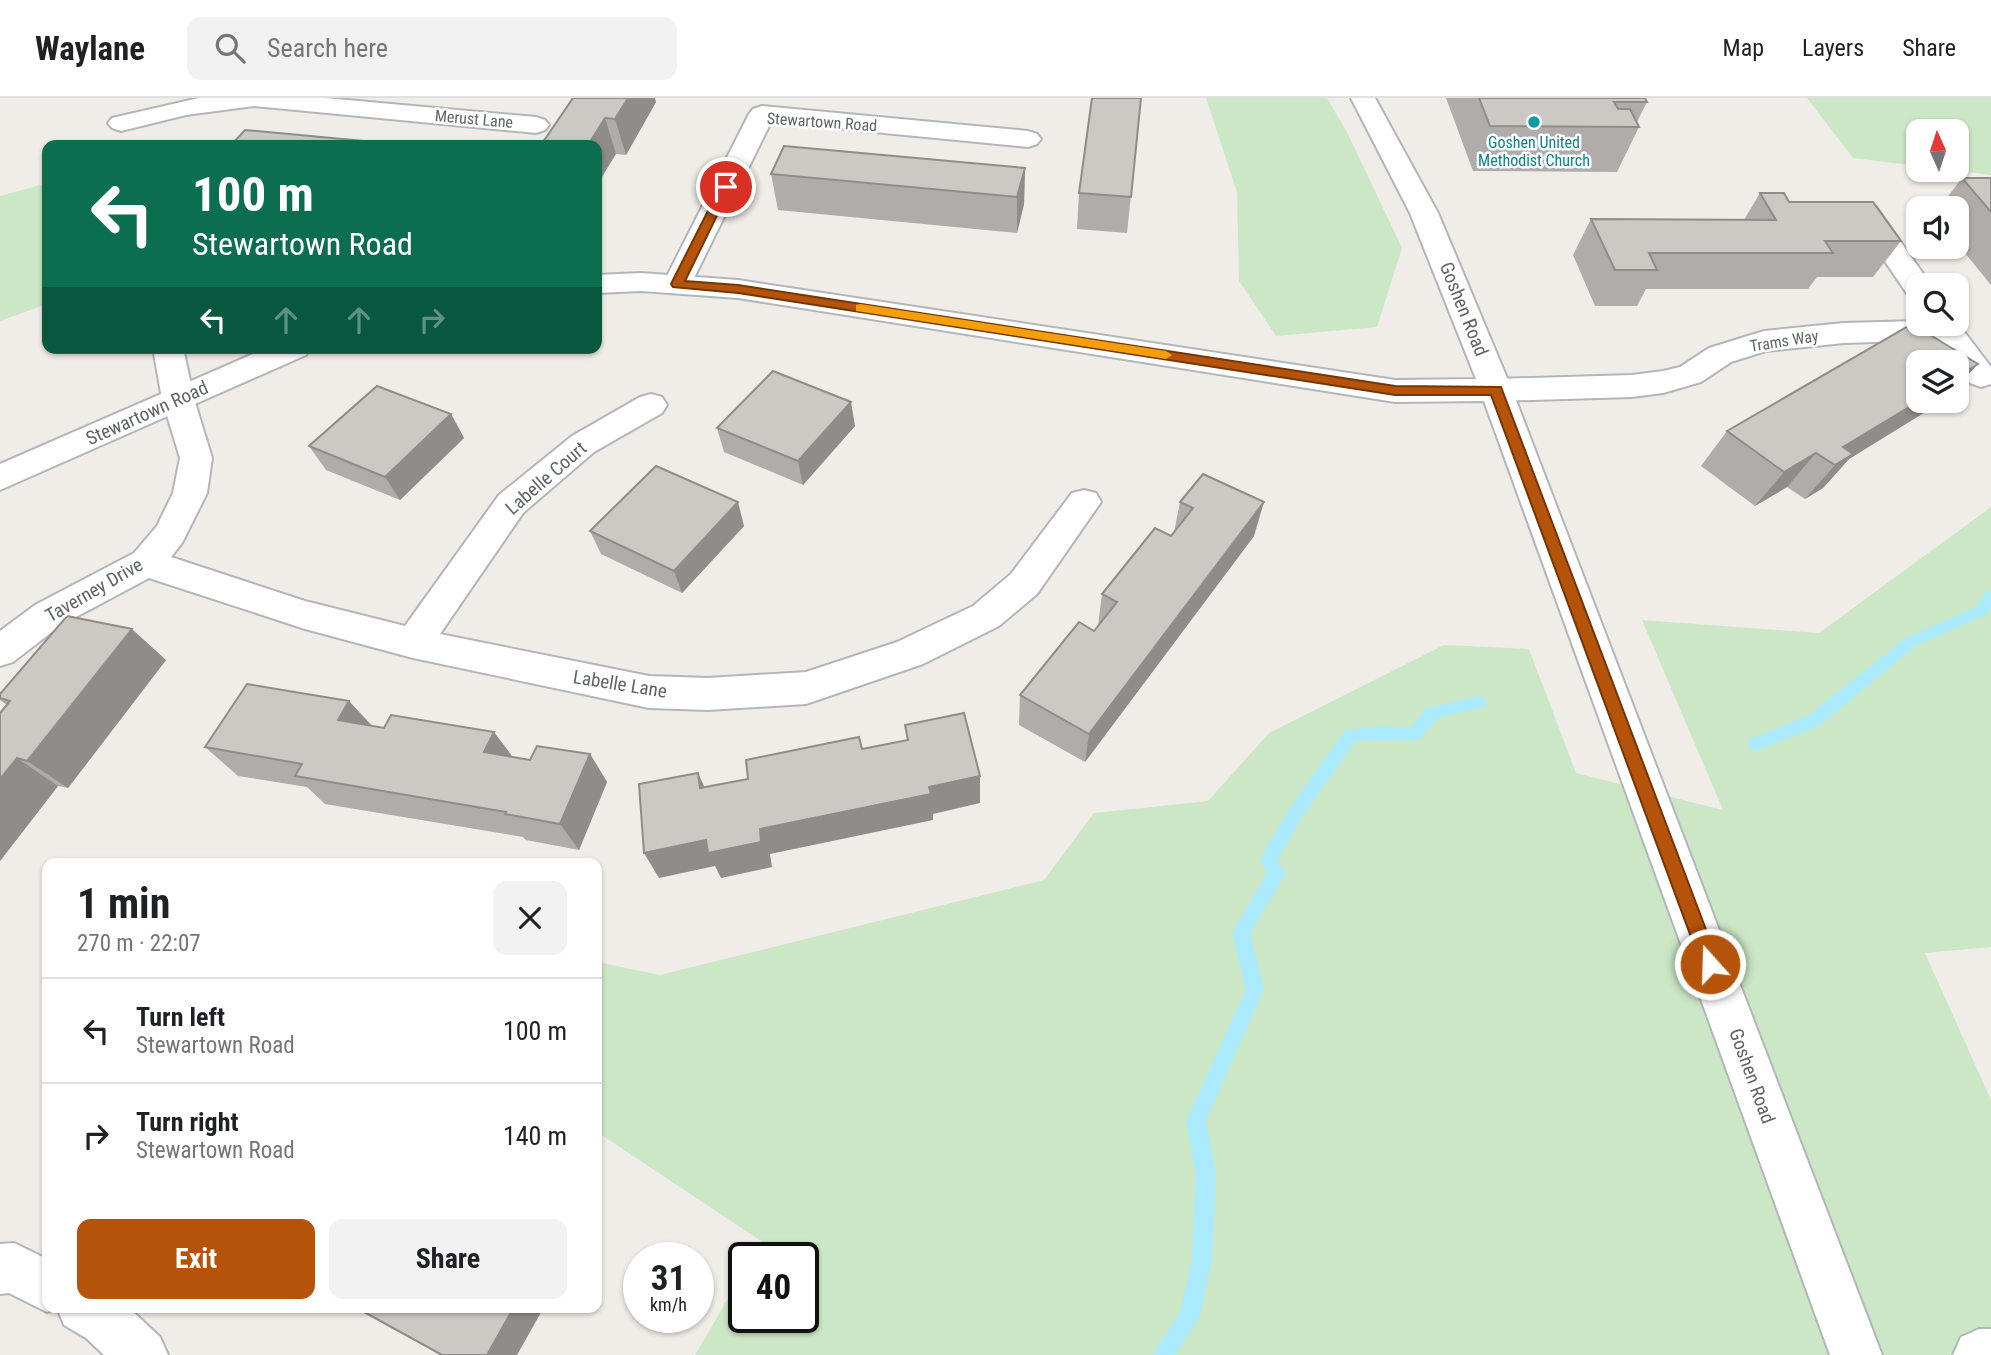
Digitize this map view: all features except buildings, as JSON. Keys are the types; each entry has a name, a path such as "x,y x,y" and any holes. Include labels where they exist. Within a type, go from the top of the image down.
{"street":[{"name":"Goshen Road","path":"1363,98 1424,213 1496,390 1856,1355"},
{"name":"Merust Lane","path":"121,122 186,107 254,99 537,125"},
{"name":"Stewartown Road","path":"677,284 762,114 1028,139"},
{"path":"1866,213 1908,273"},
{"path":"602,284 641,282 738,289 1395,391 1496,390"},
{"name":"Trams Way","path":"1496,390 1653,384 1690,375 1720,355 1764,341 1906,329"},
{"path":"1952,336 1981,376"},
{"path":"169,354 178,399"},
{"name":"Stewartown Road","path":"0,478 281,354"},
{"name":"Taverney Drive","path":"0,651 48,615 146,563 170,534 190,493 196,458 178,399"},
{"name":"Labelle Court","path":"413,643 511,504 583,444 651,405"},
{"name":"Labelle Lane","path":"146,563 305,615 413,643 649,692 708,694 806,688 910,653 986,616 1024,584 1084,502"},
{"path":"0,1269 14,1268 42,1284"},
{"path":"92,1313 104,1320 142,1355"},
{"path":"1979,1355 1991,1354"}],"green space":[{"path":"1206,98 1327,98 1347,132 1402,248 1377,327 1276,336 1239,281 1237,192"},
{"path":"1807,98 1991,98 1991,175 1969,172 1969,119 1906,119 1906,165 1853,158"},
{"path":"42,184 42,306 0,321 0,196"},
{"path":"1991,507 1991,947 1925,953 1991,1100 1991,1355 695,1355 708,1333 714,1333 714,1322 728,1298 728,1333 819,1333 819,1242 760,1242 602,1135 602,963 660,975 1044,880 1094,813 1208,801 1269,733 1444,645 1529,649 1576,773 1723,810 1642,620 1819,633"}],"waterway":[{"path":"1756,744 1813,721 1912,641 1981,611 1991,596"},
{"path":"1163,1355 1190,1316 1202,1260 1206,1175 1196,1121 1255,989 1241,933 1277,873 1268,860 1297,811 1351,735 1413,735 1433,713 1479,702"}],"slow traffic":[{"path":"860,308 1166,355"}],"place":[{"name":"Goshen United Methodist Church","path":"1534,122"}],"route":[{"path":"726,187 677,284 738,289 1395,391 1496,390 1710,964"}]}
